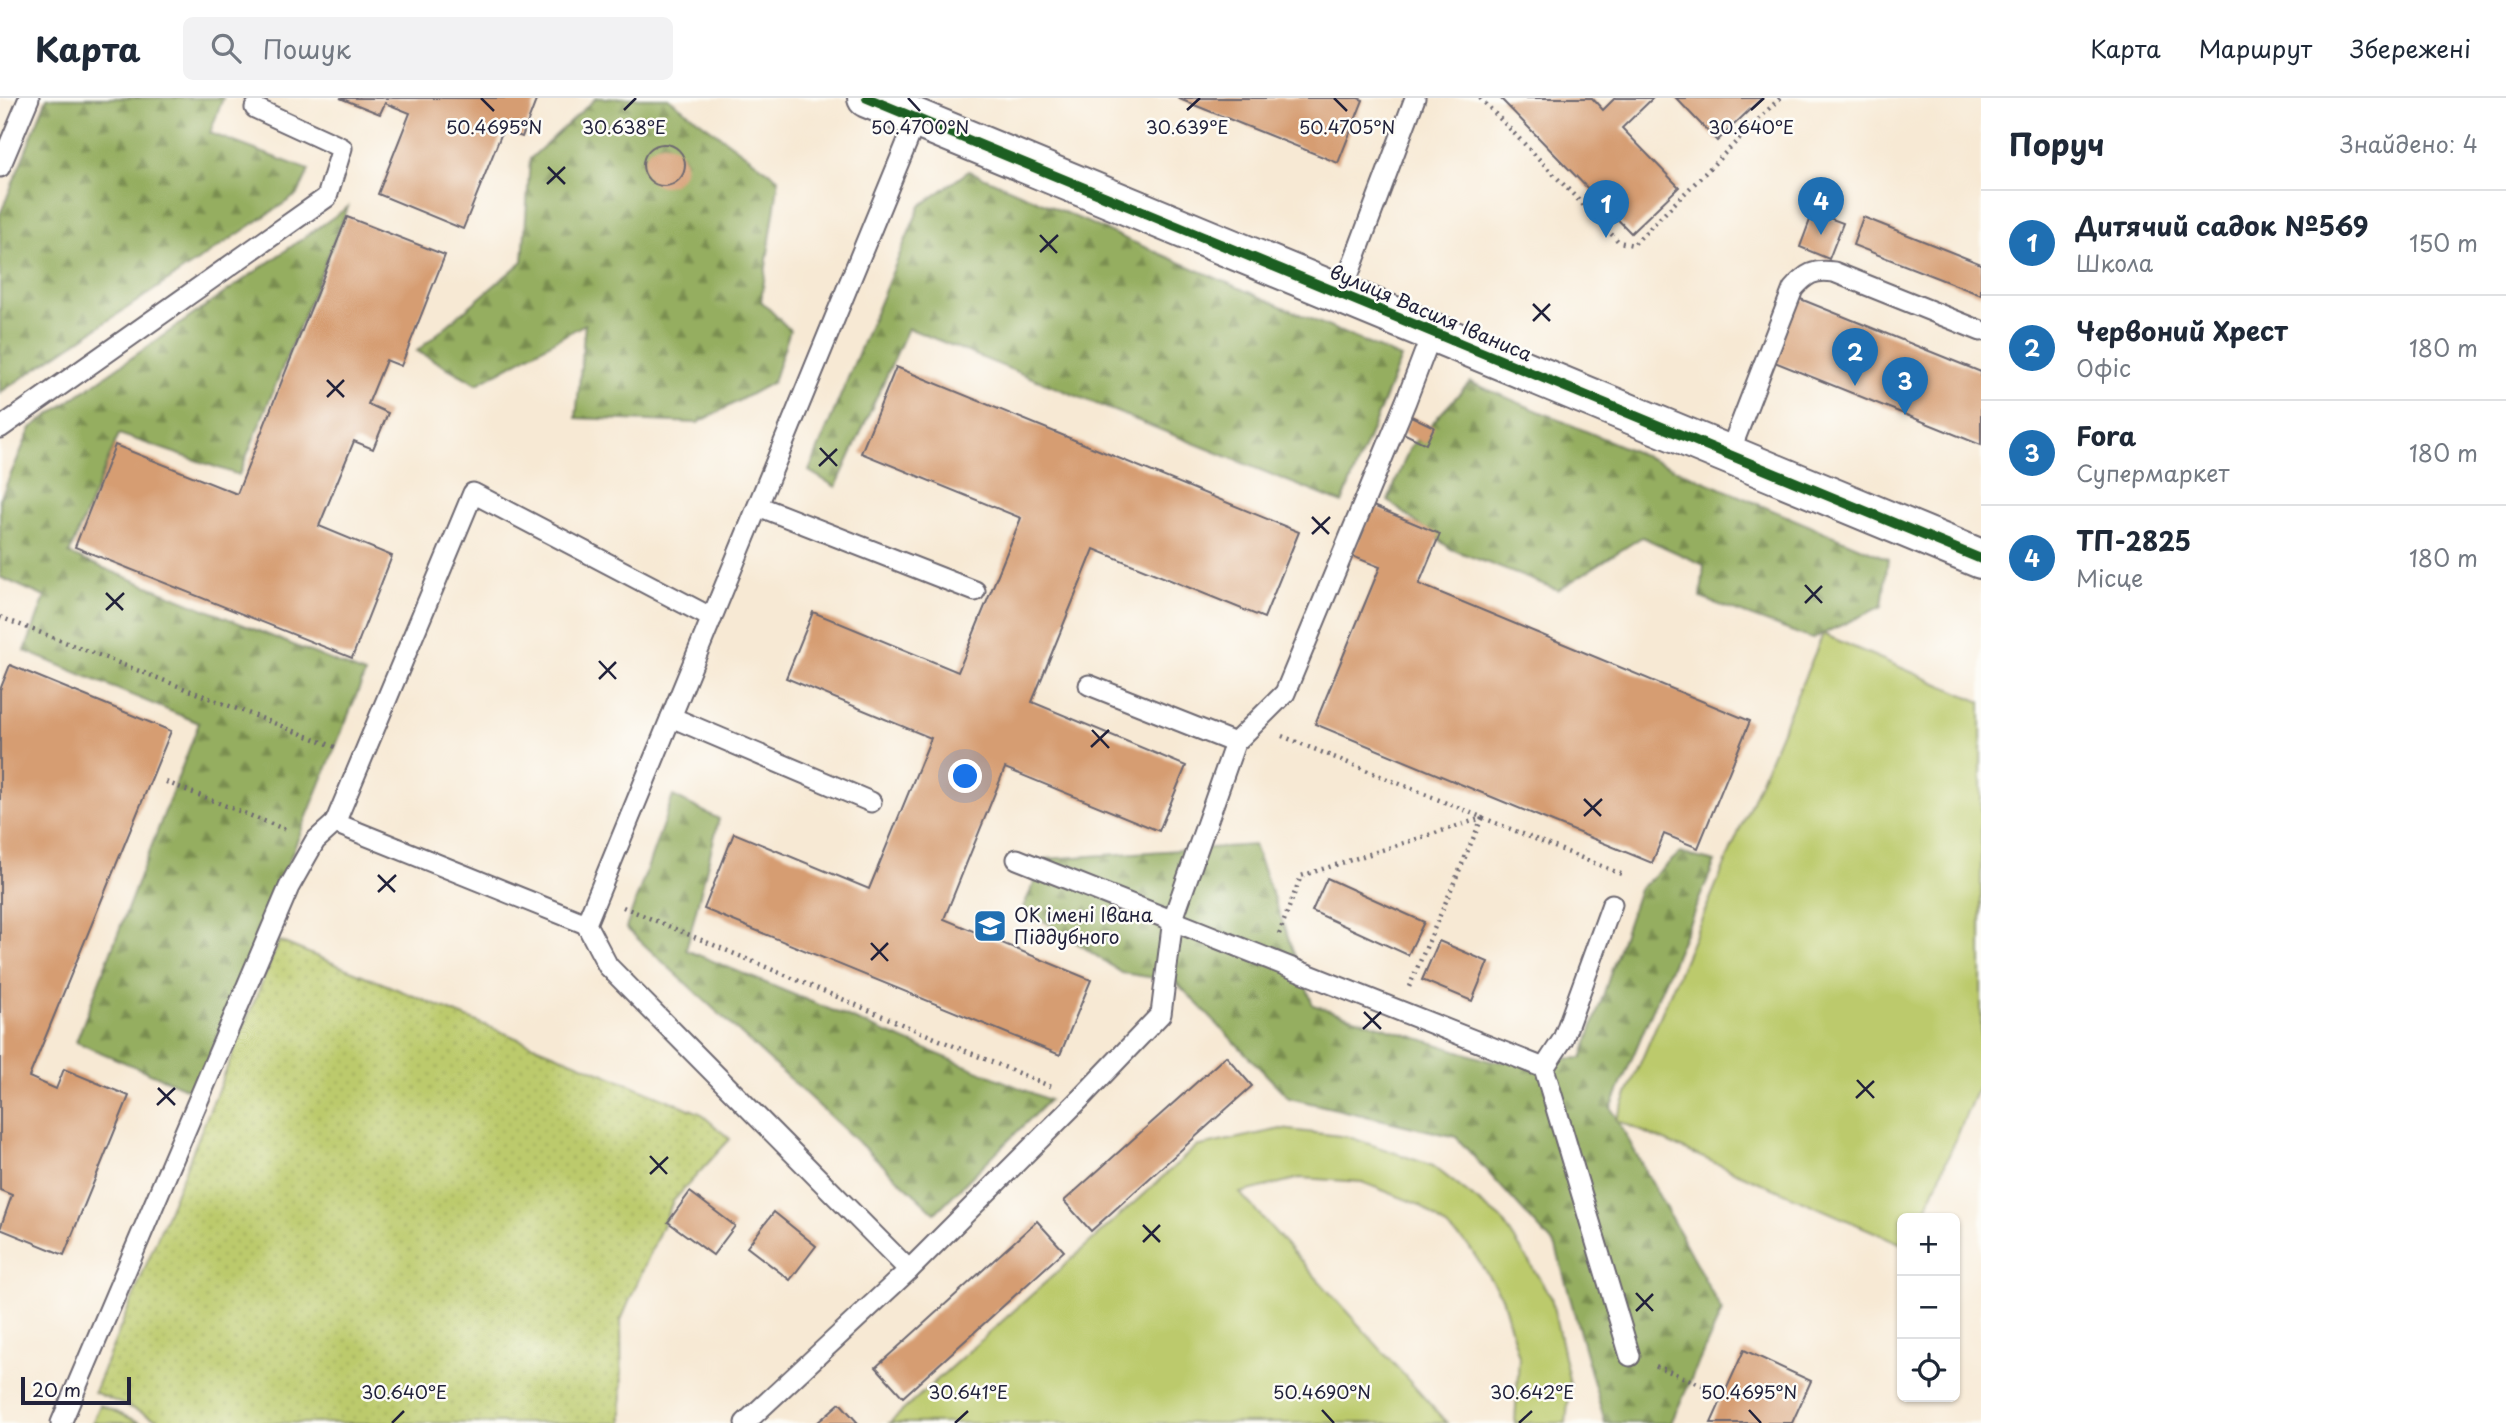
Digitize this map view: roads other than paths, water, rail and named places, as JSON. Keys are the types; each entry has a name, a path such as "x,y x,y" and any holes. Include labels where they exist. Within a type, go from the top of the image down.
{"street":[{"name":"вулиця Василя Іваниса","path":"867,98 1981,559"}],"lane":[{"path":"0,167 29,98"},
{"path":"1341,295 1415,98"},
{"path":"0,428 327,197 342,148 255,108"},
{"path":"586,925 917,118"},
{"path":"1729,454 1793,289 1811,273 1818,270 1834,272 1981,331"},
{"path":"745,1423 909,1270 1161,1014 1173,919 1235,743 1285,693 1432,333"},
{"path":"61,1423 289,887 315,841 335,823 473,493 712,618"},
{"path":"758,506 975,591"},
{"path":"1089,685 1235,743"},
{"path":"671,717 871,802"},
{"path":"335,823 586,925 608,966 909,1270"},
{"path":"1017,859 1544,1068"},
{"path":"1544,1068 1563,1040 1612,904"},
{"path":"1544,1068 1630,1356"}],"place":[{"name":"ТП-2825","path":"1821,235"},
{"name":"Дитячий садок №569","path":"1606,238"},
{"name":"Червоний Хрест","path":"1855,386"},
{"name":"Fora","path":"1905,415"},
{"name":"ОК імені Івана Піддубного","path":"990,926"}]}
